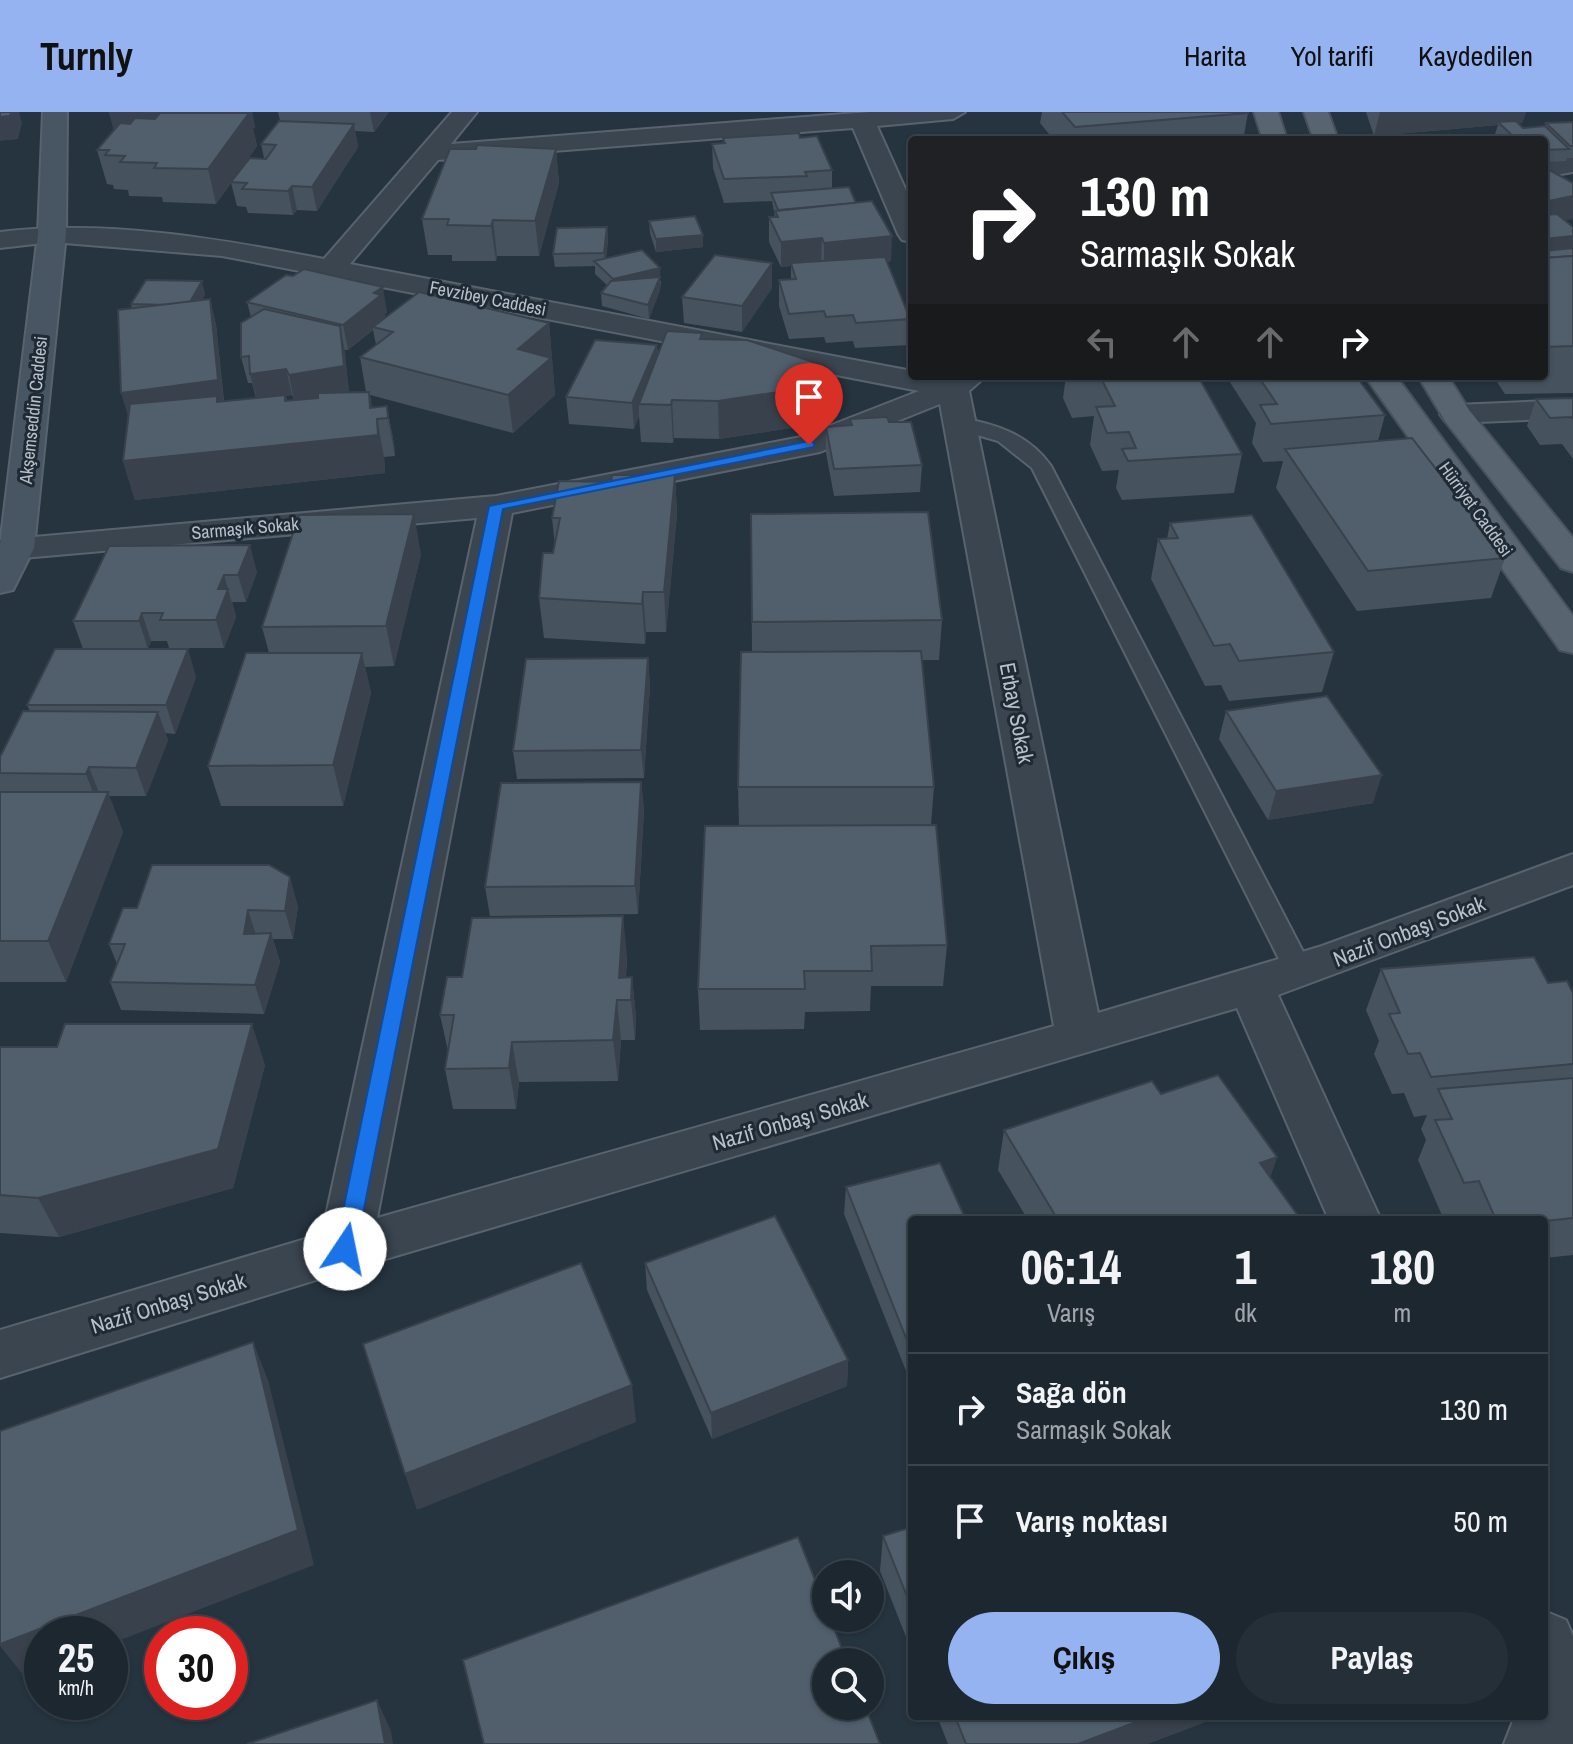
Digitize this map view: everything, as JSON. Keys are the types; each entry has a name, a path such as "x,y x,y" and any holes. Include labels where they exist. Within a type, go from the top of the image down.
{"main road":[{"name":"Akşemseddin Caddesi","path":"0,582 8,549 52,234 55,112"},
{"path":"1266,112 1274,136"},
{"path":"1316,112 1325,136"},
{"name":"Hürriyet Caddesi","path":"1383,380 1573,642"},
{"name":"Hürriyet Caddesi","path":"1435,380 1456,414 1573,561"}],"street":[{"path":"331,269 465,112"},
{"path":"427,153 953,112"},
{"path":"862,120 908,225"},
{"path":"1548,168 1573,164"},
{"name":"Fevzibey Caddesi","path":"0,240 52,234 222,248 961,396"},
{"name":"Sarmaşık Sokak","path":"8,549 496,506 809,445 961,396"},
{"name":"Erbay Sokak","path":"961,396 1080,1038"},
{"path":"1456,414 1573,409"},
{"path":"345,1249 496,506"},
{"name":"Nazif Onbaşı Sokak","path":"0,1354 345,1249 1251,987 1573,869"},
{"path":"1251,987 1353,1216"},
{"path":"1548,1651 1573,1707"},
{"path":"1536,1744 1573,1729"}],"lane":[{"path":"961,396 1033,455 1041,466 1299,971"}],"building":[{"path":"0,112 11,112 10,116 0,117"},
{"path":"1062,112 1248,112 1248,113 1075,127"},
{"path":"160,113 249,113 208,169 154,168 157,163 120,162 125,156 105,155 109,150 97,150 120,123 130,124 135,118 155,119"},
{"path":"279,121 354,124 312,187 292,186 288,191 242,189 247,183 231,182 250,158 266,159 276,145 261,144"},
{"path":"1516,121 1523,128 1545,126 1569,149 1548,150 1548,136 1513,136 1498,122"},
{"path":"1573,122 1573,146 1546,123"},
{"path":"799,133 800,138 817,136 832,170 805,172 807,176 724,179 712,144 725,143 723,138"},
{"path":"477,145 556,149 535,221 493,220 491,226 447,225 449,219 422,219 450,149 476,149"},
{"path":"1548,169 1573,183 1573,196 1548,201"},
{"path":"849,187 856,203 778,210 771,193"},
{"path":"872,201 892,236 824,243 822,238 781,242 769,217 778,217 775,211"},
{"path":"1557,214 1573,227 1573,236 1548,239 1548,215"},
{"path":"695,216 703,235 656,239 649,221"},
{"path":"607,227 604,253 553,254 557,228"},
{"path":"1573,248 1573,256 1548,258 1548,251"},
{"path":"642,250 660,268 613,279 594,261"},
{"path":"715,255 772,263 742,306 682,297"},
{"path":"1573,256 1573,346 1548,347 1548,258"},
{"path":"885,257 908,319 856,323 853,315 826,317 824,311 789,314 779,280 796,279 791,263"},
{"path":"304,269 383,287 374,293 381,295 343,325 247,302 286,275 293,276"},
{"path":"660,277 648,305 601,293 611,281"},
{"path":"146,280 202,281 190,302 131,304"},
{"path":"419,292 549,323 518,349 551,358 508,395 360,357 393,332 373,327"},
{"path":"210,299 218,380 121,393 118,310"},
{"path":"264,309 340,326 344,366 289,375 286,369 250,374 249,356 241,357 241,323"},
{"path":"667,331 702,333 700,339 747,340 825,366 825,385 718,401 672,400 671,405 639,404"},
{"path":"595,340 657,345 632,403 566,397"},
{"path":"1102,380 1200,380 1242,454 1128,461 1122,449 1136,448 1129,432 1107,433 1096,407 1115,406"},
{"path":"1261,380 1359,380 1385,415 1271,424 1260,405 1277,404"},
{"path":"369,392 370,408 387,406 388,418 377,419 378,435 123,461 130,404 217,396 217,402 285,395 285,401 318,398 318,393"},
{"path":"1573,398 1573,419 1550,418 1536,399"},
{"path":"887,417 889,422 911,422 922,465 834,469 826,427 852,425 850,419"},
{"path":"1412,438 1505,558 1368,571 1285,449"},
{"path":"612,475 675,475 664,592 643,592 642,604 539,598 543,553 553,553 560,518 552,518 559,481 611,482"},
{"path":"928,512 942,620 752,622 751,514"},
{"path":"414,514 386,626 262,627 299,515"},
{"path":"1252,515 1334,652 1239,661 1230,644 1214,646 1158,539 1178,538 1170,523"},
{"path":"250,545 238,575 224,575 218,589 228,589 216,620 160,620 163,613 142,613 139,621 73,621 109,546"},
{"path":"55,649 188,649 166,705 27,705"},
{"path":"921,651 934,787 738,787 741,652"},
{"path":"246,653 362,653 333,765 208,766"},
{"path":"648,658 641,750 513,751 526,659"},
{"path":"1327,696 1382,775 1276,791 1226,711"},
{"path":"23,711 158,712 136,768 89,767 86,774 0,773 0,757"},
{"path":"641,782 635,886 485,887 501,783"},
{"path":"0,792 108,792 48,941 0,941"},
{"path":"936,825 947,945 871,946 872,971 804,971 805,989 698,989 705,826"},
{"path":"152,865 269,865 290,877 285,911 248,910 244,934 271,933 255,985 110,982 125,944 109,944 123,908 137,908"},
{"path":"623,916 619,978 632,977 631,1000 617,1000 613,1040 512,1042 509,1068 445,1069 454,1015 440,1015 447,977 462,977 472,918"},
{"path":"1534,957 1548,983 1567,981 1573,993 1573,1064 1431,1077 1420,1053 1408,1054 1389,1014 1400,1013 1381,969"},
{"path":"65,1024 252,1024 218,1149 38,1198 0,1195 0,1047 57,1047"},
{"path":"1218,1075 1277,1157 1260,1163 1298,1216 1056,1216 1004,1130 1152,1081 1161,1094"},
{"path":"1573,1078 1573,1218 1548,1221 1548,1216 1494,1216 1479,1181 1464,1183 1435,1120 1452,1119 1438,1089"},
{"path":"940,1163 964,1216 908,1216 908,1343 846,1187"},
{"path":"775,1216 848,1360 711,1413 645,1263"},
{"path":"581,1263 632,1385 405,1474 363,1344"},
{"path":"253,1342 298,1530 73,1616 24,1616 24,1635 0,1644 0,1431"},
{"path":"908,1528 908,1599 883,1536"},
{"path":"798,1537 812,1572 812,1632 835,1632 842,1648 812,1648 812,1720 871,1720 880,1744 484,1744 463,1660"},
{"path":"377,1700 385,1744 247,1744"},
{"path":"957,1720 1141,1720 1078,1744 966,1744"}],"route":[{"path":"345,1249 496,506 809,445"}]}
